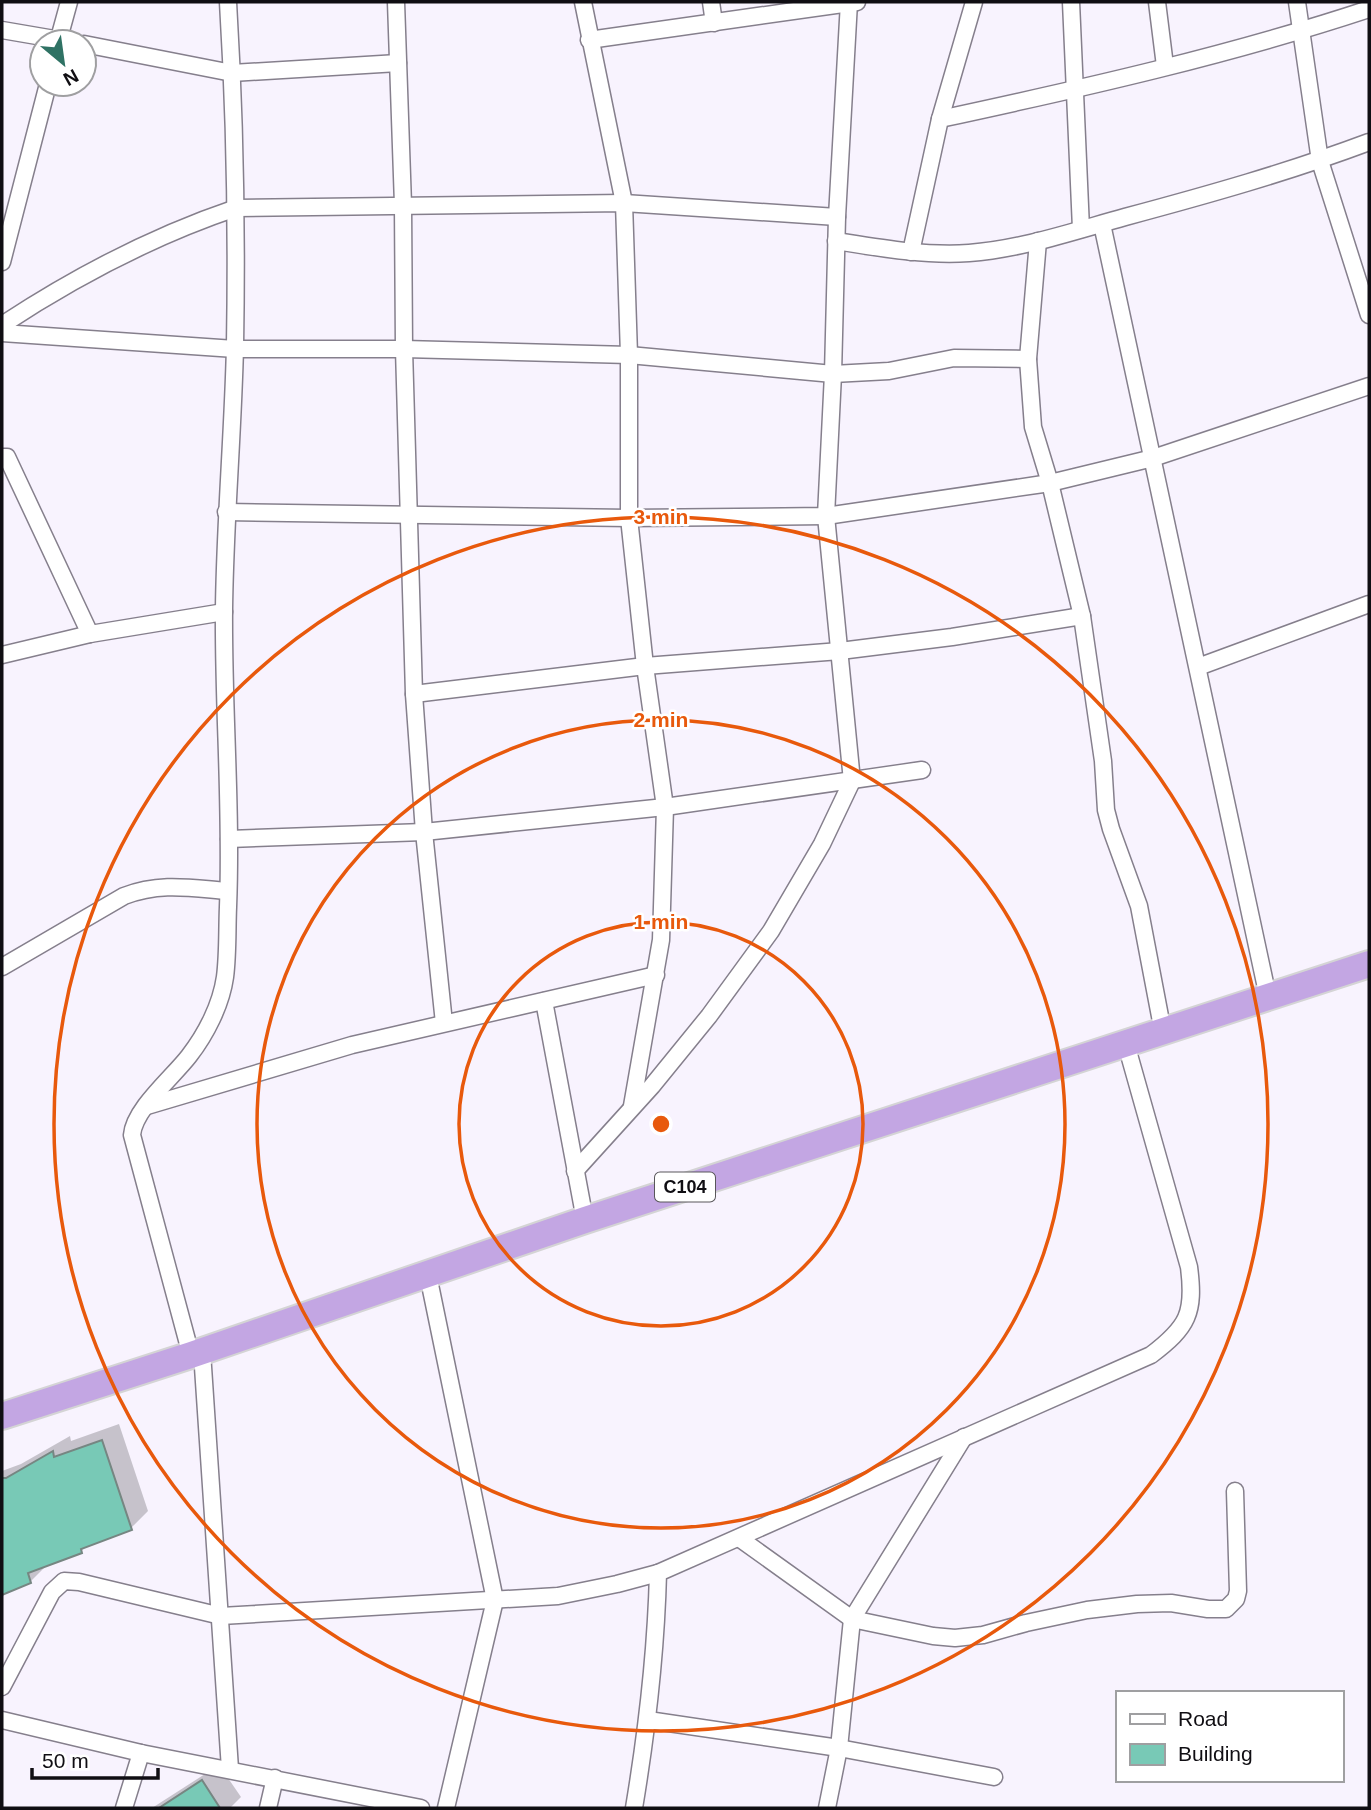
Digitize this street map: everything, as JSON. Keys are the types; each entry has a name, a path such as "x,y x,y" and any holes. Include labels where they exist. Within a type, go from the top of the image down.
{"highway":[{"name":"C104","path":"2,1416 196,1354 585,1220 1369,964"}],"street":[{"path":"65,28 69,2"},
{"path":"228,2 236,208 235,349 226,512 224,612 229,839 225,976 220,999 206,1029 190,1055 136,1119 132,1135 196,1354 221,1616 230,1769"},
{"path":"396,2 414,694 424,832 444,1023"},
{"path":"583,2 624,203 629,355 629,518 645,666 665,807 662,940 631,1109"},
{"path":"711,2 714,23"},
{"path":"575,1171 709,1016 771,931 822,844 852,781 826,516 837,217 852,2 589,40"},
{"path":"911,252 940,118 974,2"},
{"path":"1071,2 1081,229"},
{"path":"1157,2 1165,66"},
{"path":"1297,2 1320,160 1369,315"},
{"path":"940,118 1073,90 1300,32 1369,9"},
{"path":"2,30 28,35"},
{"path":"98,47 232,73 398,63"},
{"path":"2,262 44,98"},
{"path":"836,241 911,252 970,253 1038,241 1320,160 1369,142"},
{"path":"2,325 130,251 236,208 624,203 837,217"},
{"path":"1102,224 1268,997"},
{"path":"1038,241 1028,359 1033,427 1050,483 1082,616 1103,761 1106,810 1139,906 1163,1032"},
{"path":"2,333 235,349 404,349 629,355 833,374 888,371 954,358 1028,359"},
{"path":"226,512 629,518 826,516 1050,483 1153,458 1369,386"},
{"path":"3,454 90,634"},
{"path":"1198,667 1369,604"},
{"path":"2,655 90,634 224,612"},
{"path":"414,694 645,666 840,651 1082,616"},
{"path":"229,839 424,832 665,807 922,770"},
{"path":"2,967 124,896 140,890 170,886 228,891"},
{"path":"147,1106 308,1057 656,975"},
{"path":"544,1001 585,1220"},
{"path":"2,1687 52,1592 64,1581 79,1582 221,1616 558,1596 617,1584 658,1573 1151,1356 1174,1338 1188,1316 1192,1291 1189,1267 1126,1044"},
{"path":"428,1275 495,1600 446,1808"},
{"path":"827,1808 839,1748 852,1619 964,1437"},
{"path":"739,1538 852,1619 955,1638 983,1635 1026,1622 1087,1610 1137,1604 1171,1603 1221,1611 1232,1605 1238,1591 1236,1491"},
{"path":"634,1808 648,1720 657,1631 658,1573"},
{"path":"2,1720 141,1753 421,1808"},
{"path":"648,1720 839,1748 994,1777"},
{"path":"124,1808 141,1753"},
{"path":"268,1808 275,1779"}],"building":[{"path":"102,1440 132,1530 81,1549 82,1553 28,1573 31,1583 2,1595 2,1478 53,1451 54,1457"},
{"path":"202,1780 220,1808 159,1808"}]}
